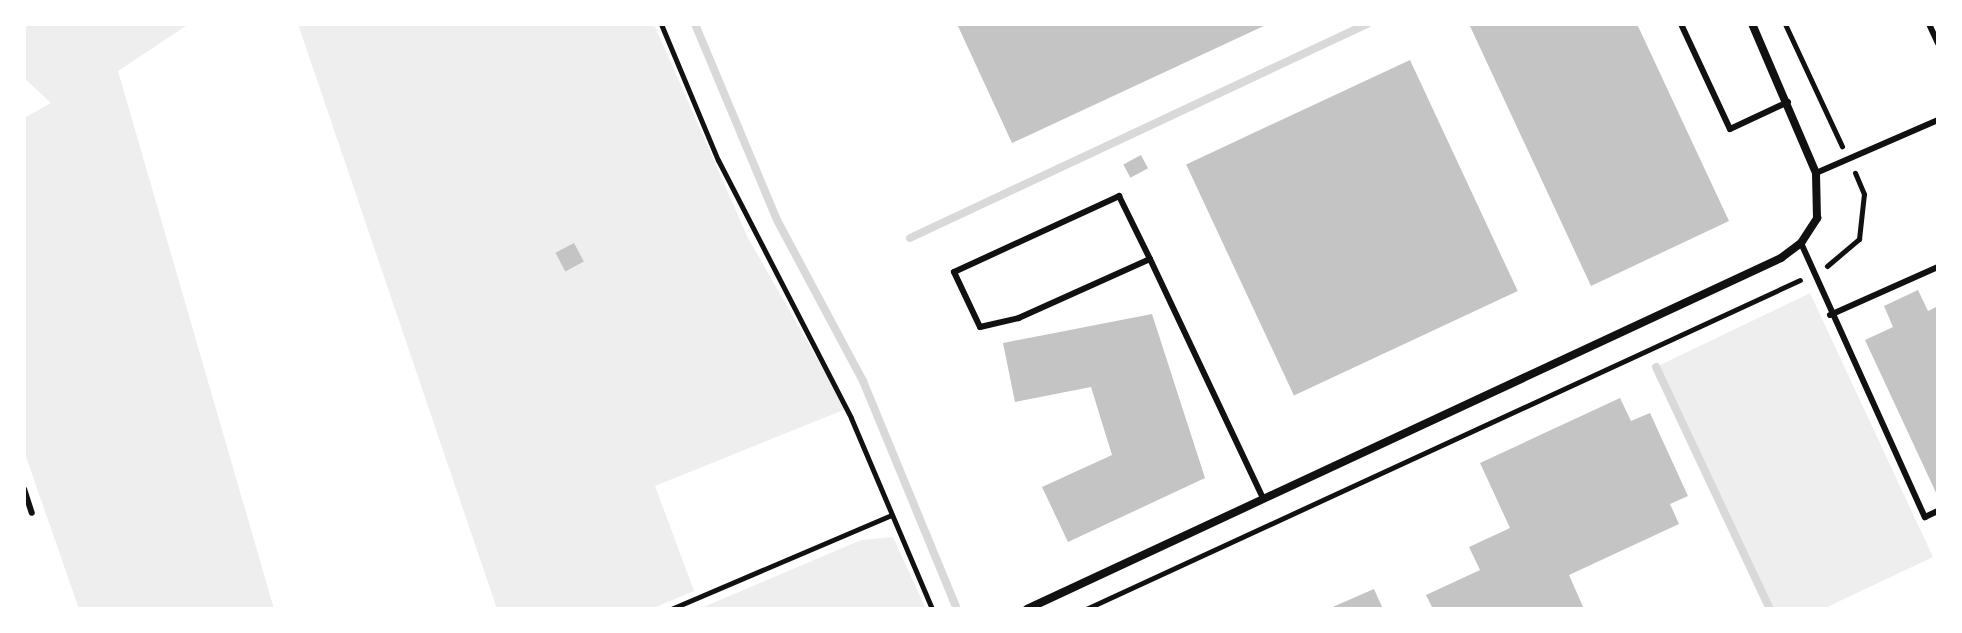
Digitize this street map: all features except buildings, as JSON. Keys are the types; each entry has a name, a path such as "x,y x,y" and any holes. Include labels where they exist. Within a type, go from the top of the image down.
{"street":[{"path":"1027,609 1781,258 1801,243 1817,218 1816,173 1752,24"}],"lane":[{"path":"1681,24 1730,129 1788,102"},
{"path":"1929,24 1938,43"},
{"path":"1816,173 1938,120"},
{"path":"1150,259 1019,318 980,327 954,272 1119,196 1150,259 1263,498"},
{"path":"1801,243 1830,315 1925,517 1938,511"},
{"path":"1830,315 1938,267"},
{"path":"24,489 32,513"}],"path":[{"path":"661,24 718,160 851,418 932,609"},
{"path":"671,609 891,515"}],"shaded area":[{"path":"24,24 189,24 118,71 274,609 79,609 24,451 24,118 51,103 24,78"},
{"path":"298,24 654,24 748,238 846,409 655,486 694,591 651,609 497,609"},
{"path":"1810,293 1933,557 1823,609 1770,609 1656,367"},
{"path":"893,537 926,609 699,609 861,540"}],"waterway":[{"path":"695,24 777,220 863,381 957,609"},
{"path":"910,238 1367,24"},
{"path":"1656,367 1770,609"}]}
